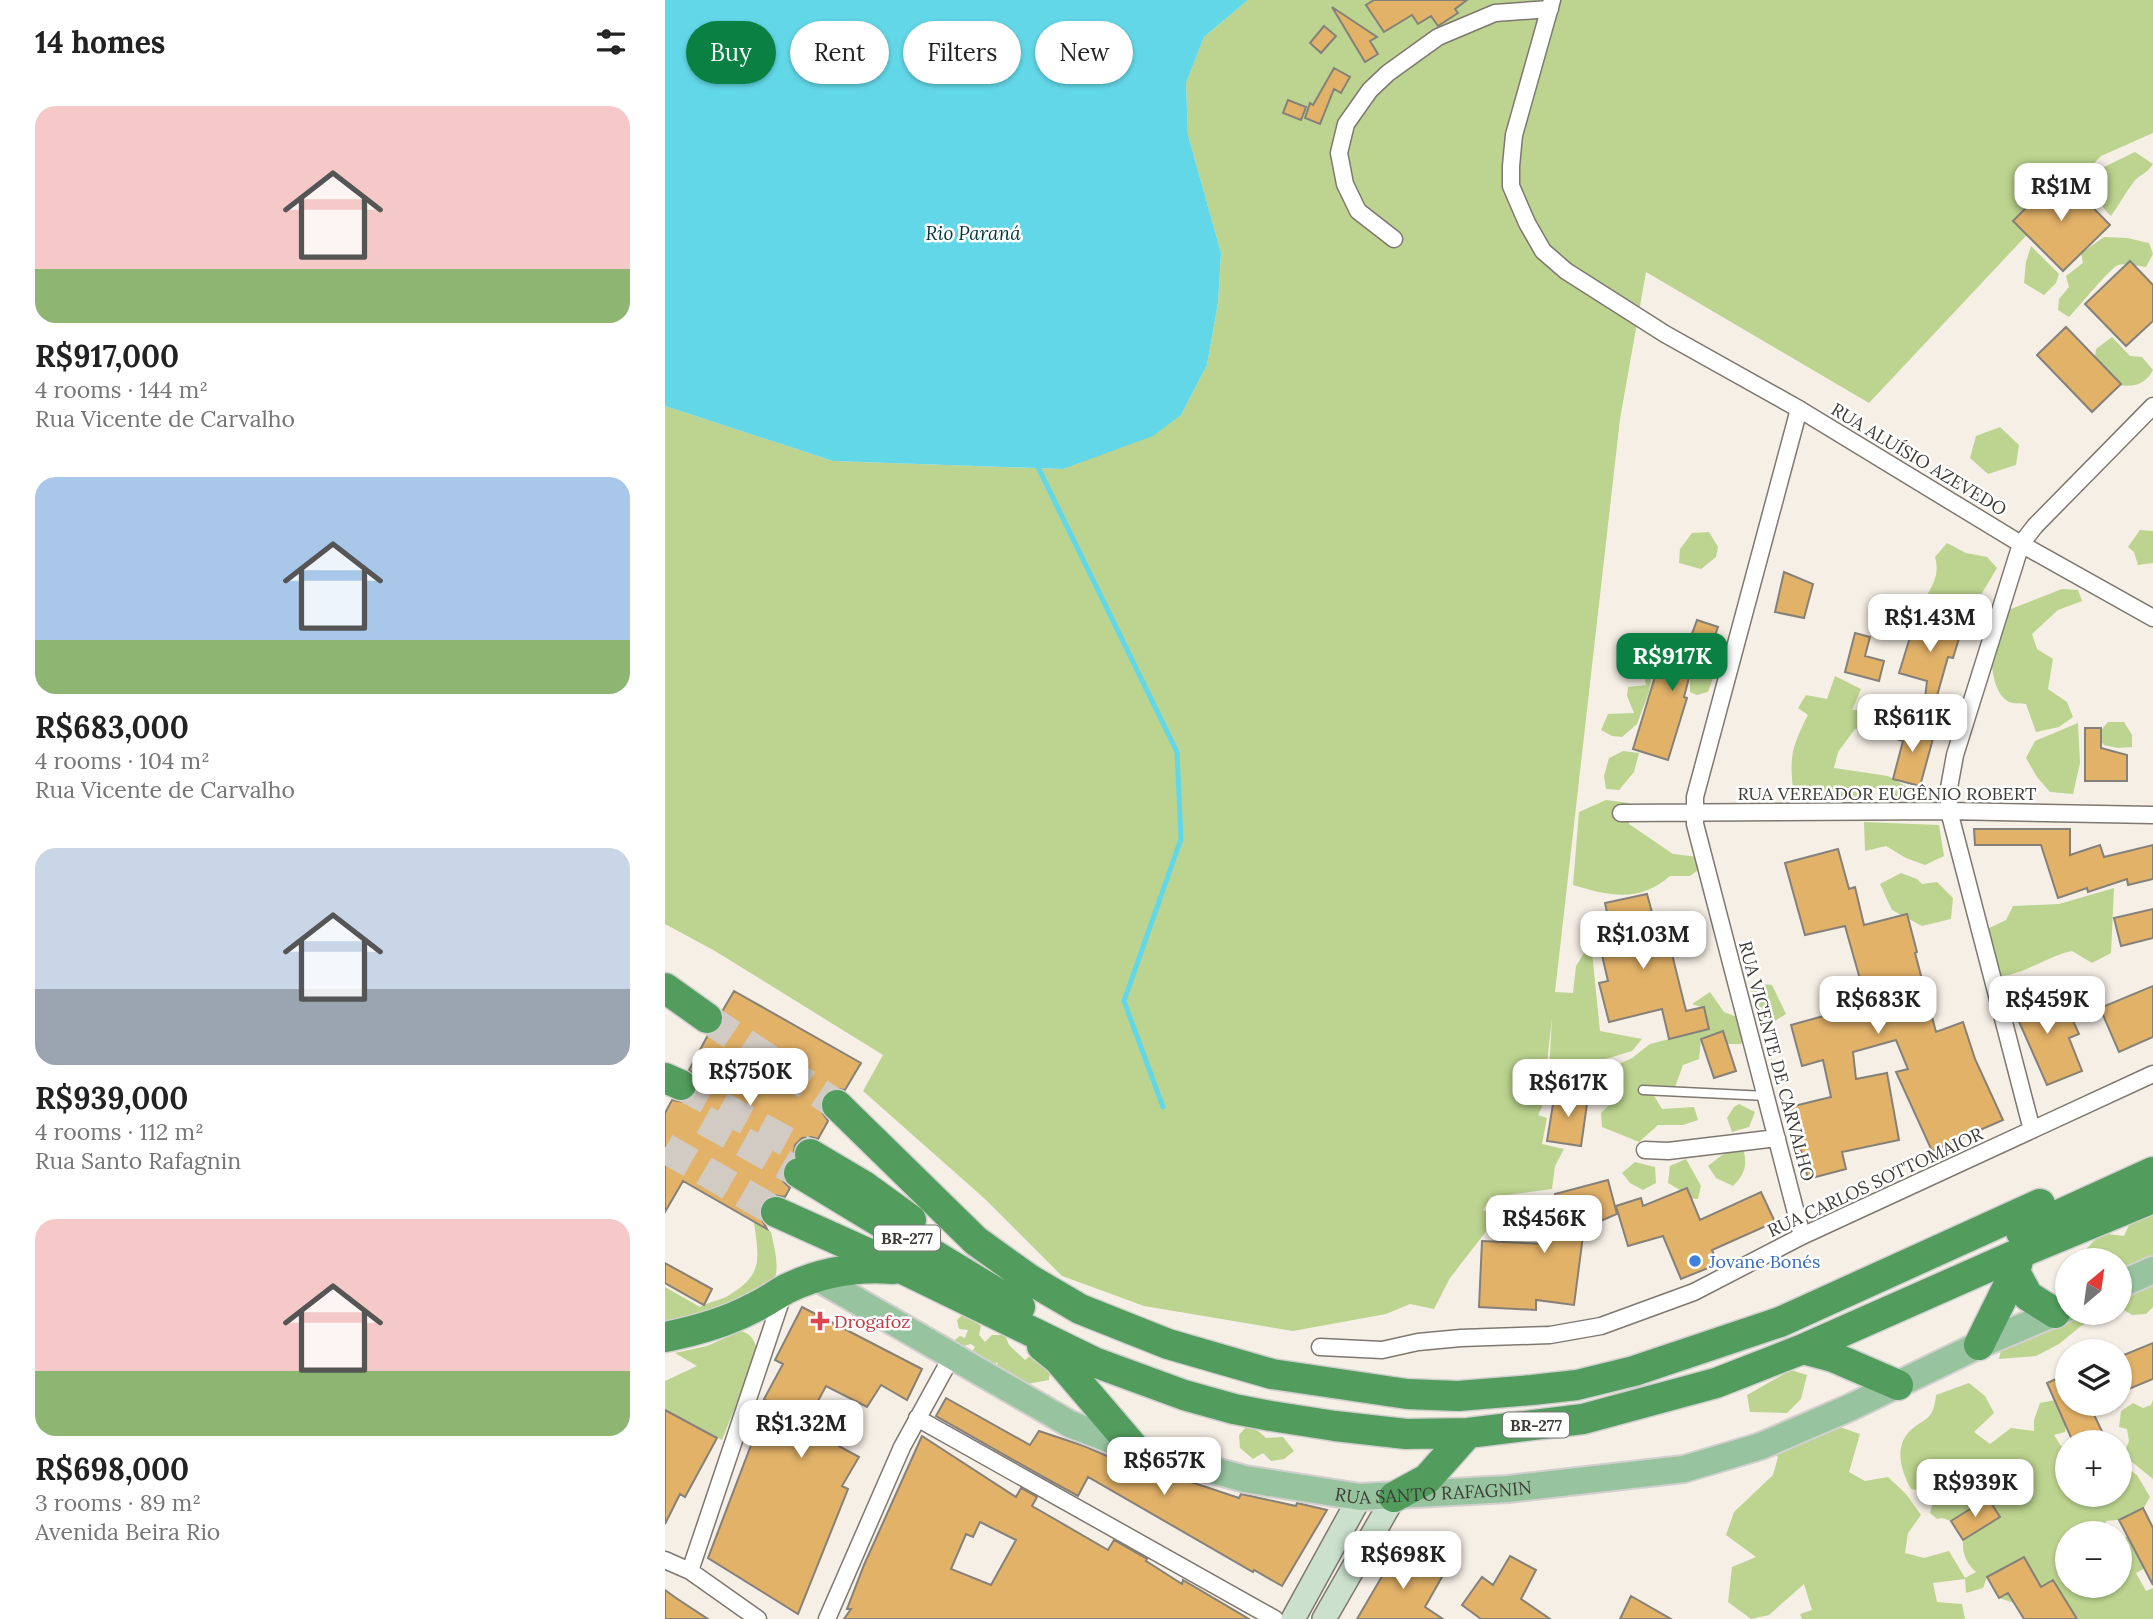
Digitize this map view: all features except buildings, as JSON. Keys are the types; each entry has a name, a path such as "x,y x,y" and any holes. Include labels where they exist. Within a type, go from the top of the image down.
{"highway":[{"path":"665,988 707,1018"},
{"path":"837,1105 976,1241 1029,1279 1080,1309 1168,1344 1272,1374 1407,1394 1458,1396 1577,1385 1634,1371 1780,1322 1975,1232 2083,1187 2124,1185"},
{"path":"855,1193 873,1168 874,1141"},
{"path":"804,1163 919,1226 1058,1359 1135,1449"},
{"name":"BR-277","path":"855,1193 817,1215 783,1215 907,1271 1014,1314 1126,1358 1219,1389 1275,1402 1410,1417 1518,1411 1583,1402 1638,1389 1705,1367 1787,1336 2153,1172"},
{"name":"BR-277","path":"1014,1314 1094,1362 1184,1395 1234,1409 1335,1426 1406,1434 1468,1433 1583,1419 1716,1383 2017,1263 2153,1198"},
{"path":"2017,1263 2028,1296 2055,1308"},
{"path":"1979,1345 2017,1263"},
{"path":"665,1337 708,1327 753,1309 785,1289 815,1277 855,1269 907,1271"},
{"path":"1803,1349 1833,1357 1898,1385"},
{"path":"1394,1497 1427,1479 1468,1433"}],"main road":[{"path":"2132,1279 2153,1270"},
{"name":"RUA SANTO RAFAGNIN","path":"815,1277 1070,1424 1135,1449 1245,1479 1360,1497 1508,1489 1684,1469 1761,1446 1898,1385 1979,1345 2055,1313"},
{"path":"1293,1619 1360,1497"},
{"path":"1324,1619 1394,1497"}],"street":[{"path":"1394,239 1358,211 1345,184 1339,153 1346,124 1370,90 1388,73 1438,37 1495,13 1551,4"},
{"name":"RUA ALUÍSIO AZEVEDO","path":"1551,4 1514,135 1511,186 1543,251 1566,271 1665,334 1799,409 2021,544 2153,618"},
{"path":"2032,1130 1949,811 1949,788 1955,755 2021,544 2035,526 2153,406"},
{"name":"RUA VICENTE DE CARVALHO","path":"1799,409 1695,797 1694,813 1802,1236"},
{"name":"RUA VEREADOR EUGÊNIO ROBERT","path":"1621,813 1949,811 2153,814"},
{"name":"RUA CARLOS SOTTOMAIOR","path":"1320,1347 1382,1350 1440,1340 1550,1335 1601,1326 1694,1292 1802,1236 2153,1074"},
{"path":"1645,1150 1668,1151 1777,1138"},
{"path":"690,1571 785,1289"},
{"path":"827,1619 917,1418 952,1356"},
{"path":"917,1418 1275,1619"},
{"path":"665,1559 690,1571 758,1619"}],"lane":[{"path":"1643,1090 1766,1096"}],"green space":[{"path":"1248,0 2153,0 2153,133 2101,156 1869,403 1646,272 1620,419 1555,992 1573,993 1576,966 1591,942 1600,1031 1642,1039 1632,1051 1596,1062 1587,1091 1548,1090 1552,1018 1542,1107 1538,1115 1547,1118 1542,1144 1564,1149 1555,1166 1552,1189 1491,1197 1483,1210 1498,1216 1450,1278 1434,1309 1410,1304 1386,1314 1293,1331 1144,1306 1062,1276 985,1199 863,1091 883,1055 715,951 665,924 665,406 833,461 1063,469 1181,415 1207,365 1218,303 1221,253 1188,135 1186,83 1204,37"},
{"path":"2135,152 2153,164 2135,180 2111,216 2099,200 2100,169"},
{"path":"2104,237 2149,243 2153,254 2146,267 2125,264 2114,268 2069,317 2058,310 2059,299 2069,287 2066,276 2083,263 2081,253"},
{"path":"2031,246 2059,274 2056,283 2044,295 2024,283"},
{"path":"2112,337 2130,356 2142,357 2153,370 2144,381 2128,386 2108,383 2094,367 2096,349"},
{"path":"2000,427 2019,445 2016,465 1988,474 1970,458 1976,436"},
{"path":"2140,530 2153,531 2153,563 2138,565 2134,552 2128,547"},
{"path":"1709,532 1718,547 1716,557 1701,569 1679,563 1680,549 1692,533"},
{"path":"1947,543 1966,553 1987,557 1997,568 1966,620 1942,612 1924,600 1936,574 1935,557"},
{"path":"2062,589 2078,590 2082,601 2058,610 2032,634 2037,649 2053,659 2048,689 2067,702 2073,717 2059,727 2036,732 2026,704 2009,702 1997,686 1992,662 1993,616"},
{"path":"1647,640 1649,653 1654,661 1649,692 1637,724 1622,737 1612,736 1601,730 1608,714 1634,713 1627,696 1628,687 1646,685 1643,672 1629,656 1631,649"},
{"path":"1708,662 1714,675 1708,692 1697,695 1690,692 1690,679 1696,667"},
{"path":"1835,676 1861,689 1852,710 1881,711 1874,725 1855,729 1838,752 1834,768 1888,776 1914,791 1897,797 1872,787 1856,797 1815,800 1793,788 1793,750 1808,715 1798,708 1806,695 1827,699"},
{"path":"2108,722 2124,722 2132,735 2132,747 2104,745 2097,735"},
{"path":"2078,723 2080,763 2073,794 2050,792 2026,758 2035,741"},
{"path":"1623,751 1639,753 1634,772 1619,790 1606,789 1604,776 1609,758"},
{"path":"1606,800 1629,803 1629,824 1673,854 1698,857 1702,867 1690,876 1670,876 1658,885 1635,894 1612,894 1573,885 1579,812"},
{"path":"1864,822 1939,825 1944,856 1925,865 1886,846 1865,851"},
{"path":"1901,873 1917,879 1922,884 1937,882 1953,898 1951,919 1922,926 1892,910 1880,884"},
{"path":"2114,888 2111,953 2092,963 2072,951 2019,972 2001,976 1987,929 2006,920 2013,906 2059,904"},
{"path":"1762,984 1772,985 1786,1014 1765,1027 1750,988"},
{"path":"1710,992 1724,1012 1737,1017 1748,1030 1741,1044 1727,1044 1723,1032 1701,1039 1699,1059 1683,1065 1674,1090 1653,1094 1662,1109 1694,1107 1698,1120 1683,1125 1658,1125 1639,1142 1602,1127 1601,1113 1616,1098 1598,1083 1600,1073 1632,1058 1650,1044 1709,1029 1704,1008 1692,1004"},
{"path":"1739,1104 1755,1112 1749,1127 1732,1132 1727,1118"},
{"path":"1742,1146 1745,1168 1741,1177 1733,1186 1716,1178 1708,1166 1722,1155"},
{"path":"1686,1159 1701,1186 1698,1199 1683,1198 1680,1190 1668,1183 1670,1166"},
{"path":"1635,1162 1655,1167 1656,1183 1643,1190 1630,1183 1622,1173"},
{"path":"2153,1210 2153,1258 2132,1270 2132,1248 2087,1248 2101,1233 2124,1236 2130,1223"},
{"path":"754,1222 771,1232 776,1256 774,1281 757,1296 742,1303 665,1329 665,1287 700,1307 726,1297 753,1274 757,1257"},
{"path":"2153,1275 2153,1307 2146,1314 2132,1315 2132,1284"},
{"path":"963,1314 981,1326 979,1335 985,1342 992,1335 1005,1335 1009,1345 1025,1360 1030,1356 1039,1360 1050,1371 1049,1380 1022,1385 1000,1372 997,1362 992,1367 971,1353 975,1347 971,1344 960,1347 951,1343 960,1336 965,1338 968,1330 959,1329 957,1320"},
{"path":"2055,1322 2055,1325 2083,1325 2065,1339 2055,1339 2055,1346 2036,1356 1999,1359 2001,1350"},
{"path":"741,1331 752,1338 757,1351 722,1440 665,1410 665,1381 697,1366 675,1353 707,1346"},
{"path":"1791,1370 1807,1375 1801,1399 1787,1413 1750,1412 1747,1395"},
{"path":"1969,1383 1985,1396 1994,1413 1974,1432 1990,1444 2011,1428 2034,1431 2034,1420 2040,1403 2055,1400 2055,1416 2067,1416 2065,1430 2055,1430 2054,1435 2055,1507 2132,1507 2132,1472 2150,1497 2138,1518 2055,1521 2055,1583 2053,1580 2014,1603 1999,1598 2035,1577 2024,1557 1987,1577 1983,1588 1966,1593 1965,1579 1933,1583 1937,1602 1962,1604 1965,1619 1802,1619 1800,1614 1812,1610 1804,1584 1769,1615 1751,1619 1728,1602 1732,1567 1756,1557 1726,1535 1734,1512 1773,1475 1778,1457 1762,1442 1776,1424 1819,1422 1860,1434 1849,1472 1865,1481 1888,1477 1906,1494 1921,1515 1908,1533 1905,1553 1924,1558 1949,1551 1965,1578 1976,1572 1965,1558 1963,1540 2000,1517 1988,1498 1951,1521 1937,1519 1930,1513 1934,1499 1922,1491 1911,1489 1902,1468 1900,1454 1904,1439 1933,1411 1936,1395"},
{"path":"2153,1400 2153,1479 2132,1462 2132,1430 2119,1427 2120,1416 2132,1416 2132,1404 2143,1408 2151,1405"},
{"path":"1247,1426 1266,1438 1283,1437 1294,1451 1284,1459 1271,1461 1263,1453 1253,1459 1240,1448 1239,1435"},
{"path":"2132,1539 2136,1540 2153,1564 2136,1573 2146,1591 2153,1588 2153,1619 2048,1619 2069,1606 2064,1598 2132,1598"}],"water":[{"name":"Rio Paraná","path":"665,0 1248,0 1204,37 1186,83 1188,135 1221,253 1218,303 1207,365 1181,415 1153,436 1063,469 833,461 665,406"}],"waterway":[{"path":"1036,463 1177,752 1181,839 1124,1001 1163,1107"}],"tunnel":[{"path":"707,1018 837,1105"},
{"path":"681,1085 810,1154"},
{"path":"704,1120 799,1173"},
{"path":"665,1148 776,1212"}],"place":[{"name":"Jovane Bonés","path":"1695,1261"},
{"name":"Drogafoz","path":"820,1321"}]}
